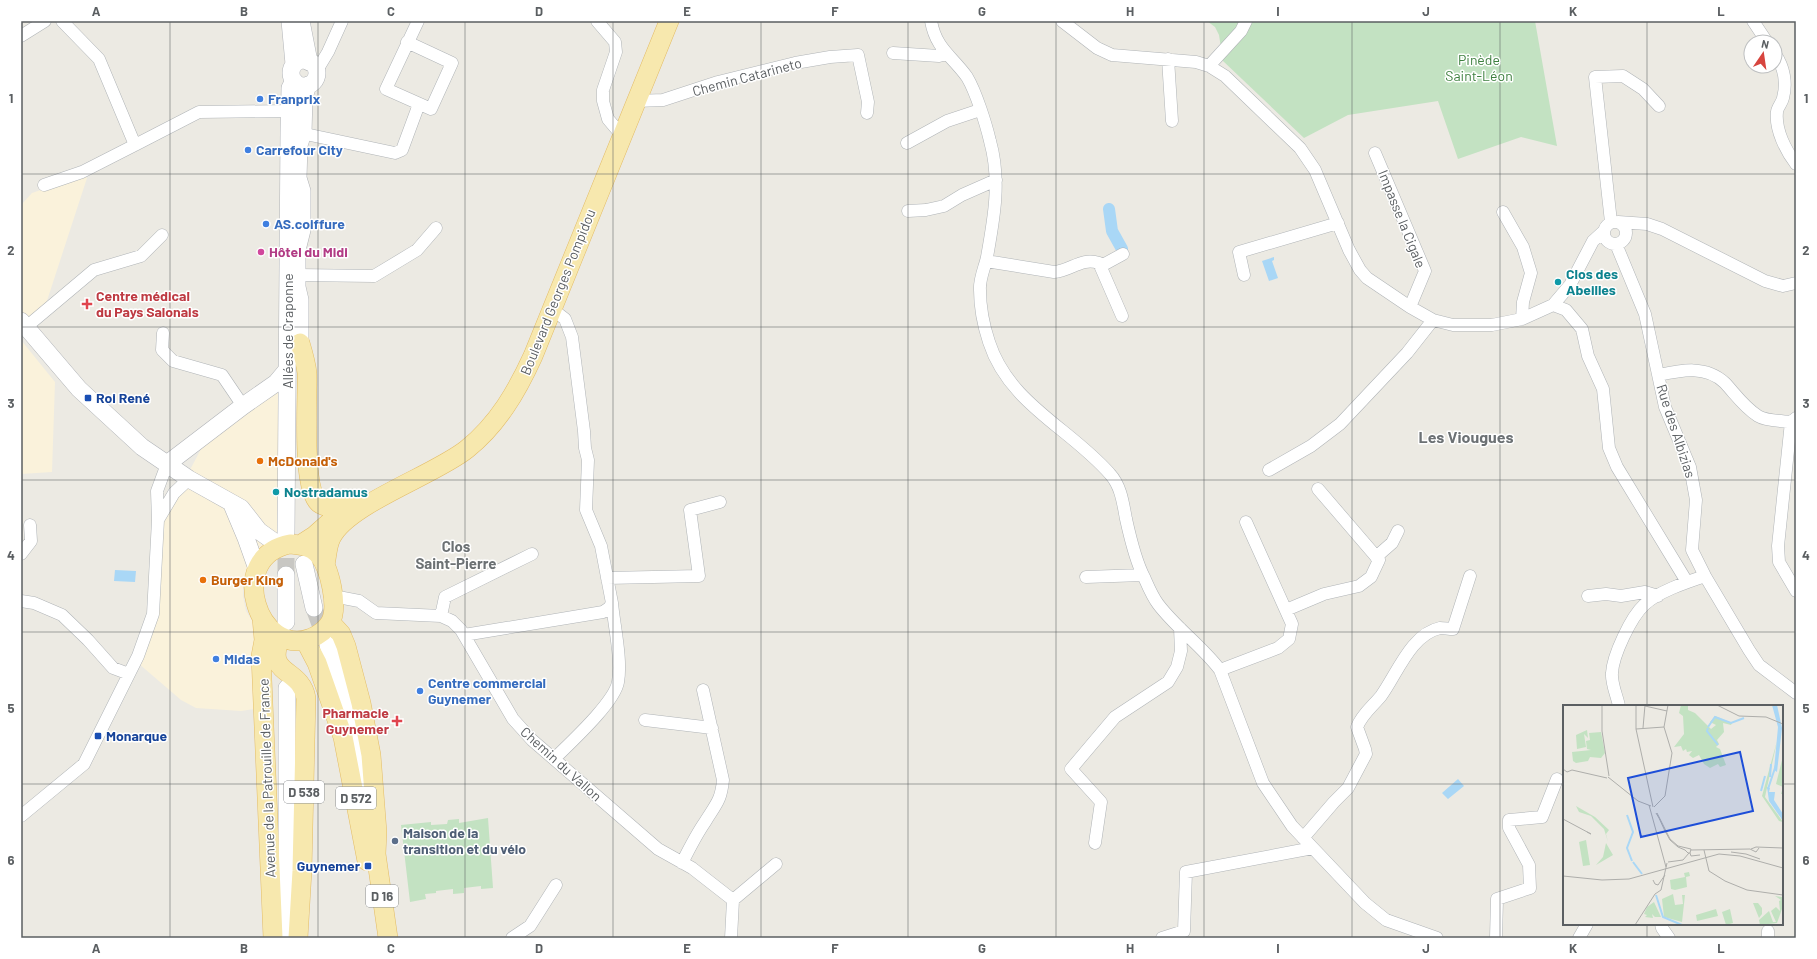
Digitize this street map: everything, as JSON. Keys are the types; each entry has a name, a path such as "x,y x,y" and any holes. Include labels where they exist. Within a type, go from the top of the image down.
{"main road":[{"name":"Allées de Craponne","path":"290,21 304,73"},
{"name":"Allées de Craponne","path":"291,540 286,372 296,132 304,97 301,21"},
{"name":"Boulevard Georges Pompidou","path":"325,565 331,536 346,520 372,502 444,465 467,449 486,431 508,406 522,380 552,309 669,21"},
{"name":"Allées de Craponne","path":"291,540 296,482 300,343 300,300 297,287 297,250 302,224 302,191 298,178 299,145 290,111 290,88 304,73"},
{"path":"23,325 79,390 142,447 189,479 220,495 231,504 240,508 259,531 291,540 310,548 318,554 325,565 334,596 334,612 331,623 324,631 305,640 293,640 284,629 286,575"},
{"name":"Boulevard Georges Pompidou","path":"300,343 307,371 307,455 309,478 313,494 320,504 326,506 372,502"},
{"path":"288,414 300,343"},
{"path":"167,464 243,406 276,383 286,372"},
{"path":"231,504 246,538 256,569"},
{"path":"284,629 271,629 256,608 254,578 256,569 269,552 352,504"},
{"path":"304,564 314,608"},
{"name":"Avenue de la Patrouille de France","path":"262,618 264,640 261,656 273,938"},
{"path":"331,623 341,634 346,646 361,703 371,755 377,832 376,854"},
{"name":"D 538","path":"284,629 275,650 276,658 290,676 301,683 305,690 306,698 302,871 298,938"},
{"name":"D 572","path":"305,640 317,663 343,737 365,846 377,938"},
{"path":"328,645 356,749 376,854"},
{"path":"285,938 287,893 286,688"},
{"name":"D 16","path":"376,854 388,938"},
{"path":"287,893 291,938"}],"street":[{"path":"21,36 45,21"},
{"path":"62,21 98,59 135,145"},
{"path":"304,73 328,52 342,21"},
{"path":"407,42 452,63 432,109 386,89 407,42 418,21"},
{"path":"596,21 615,42 616,52 603,90 603,102 608,119 619,132 623,134"},
{"path":"931,21 938,44 957,64 968,79 990,141 996,180 995,211 980,288 989,343 1003,371 1014,387 1030,405 1099,462 1112,476 1120,490 1142,575 1158,603 1180,628 1209,655 1220,670 1263,783 1292,826 1365,904 1386,920 1437,938"},
{"path":"1062,21 1097,48 1112,55 1196,62 1209,66 1225,76 1300,148 1315,170 1360,270 1367,278 1410,308 1433,320 1453,325 1492,325 1522,319 1553,305 1570,285 1593,241 1612,224 1647,224 1672,234 1765,282 1783,286 1796,283"},
{"path":"1209,66 1241,31 1246,21"},
{"path":"1752,21 1761,34"},
{"path":"893,53 939,56 946,54"},
{"name":"Chemin Catarineto","path":"636,101 663,100 718,82 795,63 830,57 858,55 868,102 867,113"},
{"path":"1168,59 1172,121"},
{"path":"1783,73 1786,85 1783,99 1777,112 1780,131 1786,149 1796,164"},
{"path":"1612,244 1604,236 1612,224 1595,77 1623,76 1643,89 1659,106"},
{"path":"296,132 395,153 402,150 419,104"},
{"path":"907,143 947,121 980,110"},
{"path":"44,186 82,172 199,112 290,111"},
{"name":"Impasse la Cigale","path":"1375,153 1425,270 1410,308"},
{"path":"908,210 926,210 944,206 962,195 996,180"},
{"path":"1503,212 1523,247 1531,273 1523,302 1522,319"},
{"path":"1244,275 1239,252 1338,223"},
{"path":"1612,224 1624,225 1627,233 1621,258"},
{"path":"1586,255 1612,244 1622,242 1627,233 1647,224"},
{"path":"297,275 374,276 417,250 436,228"},
{"path":"23,325 94,270 141,256 162,235"},
{"name":"Rue des Albizias","path":"1612,244 1621,258 1645,314 1665,407 1690,467 1696,500 1692,550 1705,576 1759,665 1796,693"},
{"path":"1101,266 1123,254"},
{"path":"986,261 1054,272 1061,272 1087,260 1099,263 1122,316"},
{"path":"1553,305 1566,310 1582,329 1588,356 1603,389 1609,448 1617,467 1687,582"},
{"path":"552,309 565,319 572,336 585,448 588,460 586,510 601,546 612,603 618,658 618,683 607,704 554,759"},
{"path":"1269,470 1310,446 1340,424 1407,354 1433,320"},
{"path":"163,334 162,350 173,361 222,375 243,406"},
{"path":"1659,375 1687,369 1707,372 1724,382 1740,401 1759,417 1793,420 1778,546 1779,562 1796,591"},
{"path":"21,816 84,764 138,656 153,614 158,520 157,491 167,464"},
{"path":"158,520 174,494 189,479"},
{"path":"1286,610 1324,594 1359,586 1371,577 1379,560 1318,489"},
{"path":"607,578 699,576 690,510 720,502"},
{"path":"1220,670 1278,648 1289,639 1292,624 1246,522"},
{"path":"21,554 31,541 30,525"},
{"path":"1376,557 1392,543 1398,530"},
{"path":"334,596 359,601 376,613 441,616 445,597 532,554"},
{"path":"1086,577 1142,575"},
{"path":"1303,838 1348,788 1366,754 1356,727 1360,719 1381,696 1413,646 1422,637 1440,628 1453,629 1470,576"},
{"path":"1619,705 1612,674 1617,650 1625,633 1644,605 1658,596 1687,582 1705,576"},
{"path":"1588,596 1606,594 1621,596 1645,592 1658,596"},
{"path":"21,601 34,603 62,615 88,640 113,668 129,674"},
{"path":"464,635 603,612 609,608 612,603"},
{"name":"Chemin du Vallon","path":"441,616 452,621 464,635 513,719 532,740 658,850 692,868 733,900"},
{"path":"1095,843 1101,802 1072,769 1115,717 1168,682 1177,667 1181,651 1180,628"},
{"path":"682,863 705,821 718,805 722,792 723,780 703,690"},
{"path":"645,720 712,728"},
{"path":"1496,938 1496,899 1530,888 1529,865 1509,828 1509,820 1542,817 1556,779"},
{"path":"1162,938 1184,931 1186,872 1313,848"},
{"path":"731,938 733,900 776,864"},
{"path":"512,938 530,926 556,885"},
{"path":"1579,938 1586,925"},
{"path":"1661,925 1669,938"},
{"path":"530,926 534,938"}],"shaded area":[{"path":"84,175 87,178 43,313 28,323 21,312 21,205 32,193"},
{"path":"21,340 55,382 52,472 21,474"},
{"path":"285,378 282,542 248,570 243,582 243,596 246,611 253,622 261,708 241,711 196,708 181,700 138,663 141,656 162,523 201,449"}],"green space":[{"name":"Pinède Saint-Léon","path":"1207,21 1535,21 1557,146 1521,137 1458,159 1438,101 1348,115 1304,138 1223,61 1219,35 1215,27"},
{"path":"488,818 493,888 481,889 481,886 464,888 464,893 453,894 453,889 436,891 436,893 425,894 426,899 410,902 401,825 431,822 431,825 447,824 448,820 459,819 459,823"}],"water":[{"path":"1274,257 1274,260 1272,261 1278,278 1269,281 1262,261"},
{"path":"115,570 136,571 135,582 114,581"},
{"path":"1458,779 1464,786 1448,799 1442,793"}],"waterway":[{"path":"1109,209 1112,231 1122,249"}],"tunnel":[{"path":"286,533 286,575"},
{"path":"314,608 327,643"}],"place":[{"name":"Franprix","path":"260,99"},
{"name":"Carrefour City","path":"248,150"},
{"name":"AS.coiffure","path":"266,224"},
{"name":"Hôtel du Midi","path":"261,252"},
{"name":"Clos des Abeilles","path":"1558,282"},
{"name":"Centre médical du Pays Salonais","path":"87,304"},
{"name":"Roi René","path":"88,398"},
{"name":"McDonald's","path":"260,461"},
{"name":"Nostradamus","path":"276,492"},
{"name":"Burger King","path":"203,580"},
{"name":"Midas","path":"216,659"},
{"name":"Centre commercial Guynemer","path":"420,691"},
{"name":"Pharmacie Guynemer","path":"397,721"},
{"name":"Monarque","path":"98,736"},
{"name":"Maison de la transition et du vélo","path":"395,841"},
{"name":"Guynemer","path":"368,866"}],"district":[{"name":"Les Viougues","path":"1466,437"},
{"name":"Clos Saint-Pierre","path":"456,556"}]}
